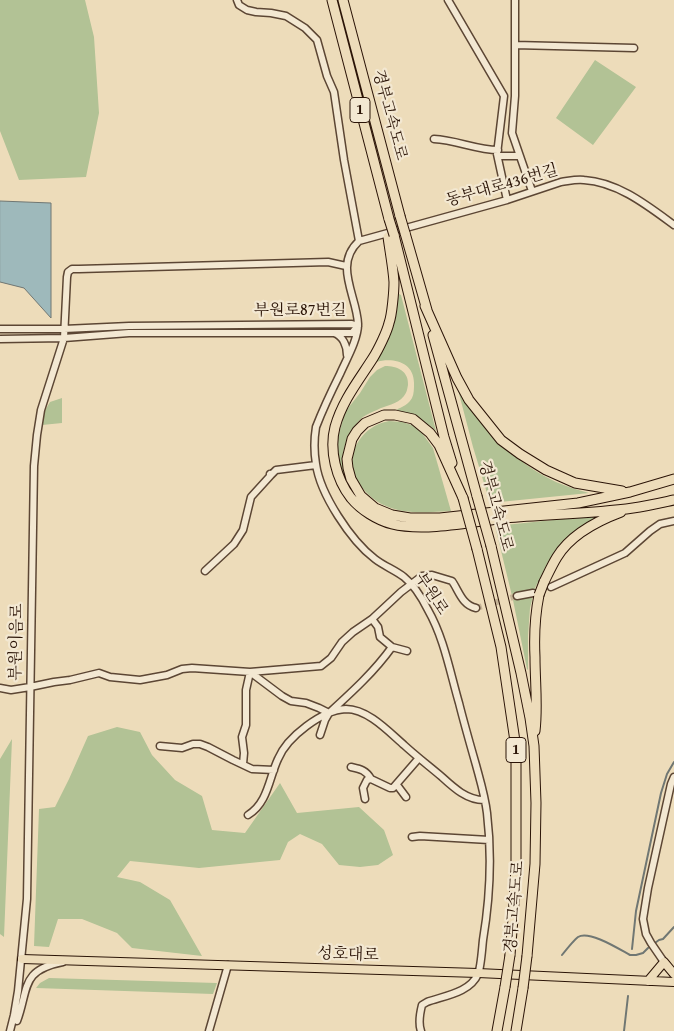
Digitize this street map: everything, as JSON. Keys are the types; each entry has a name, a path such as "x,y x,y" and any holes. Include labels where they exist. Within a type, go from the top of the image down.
{"highway":[{"name":"경부고속도로","path":"332,0 391,236 444,437 477,549 501,647 516,748 516,867 510,955 498,1031"},
{"name":"경부고속도로","path":"343,0 491,546 530,718 534,746 536,803 535,864 527,956 516,1031"},
{"path":"391,236 394,283 389,324 374,356 342,408 335,428 333,446 335,465 351,498 363,509 385,521 404,526 426,527 505,518 633,508 674,500"},
{"path":"426,306 457,378 469,400 501,440 546,470 567,480 594,487 630,492"},
{"path":"463,498 439,445 430,433 413,419 395,415 384,415 365,423 357,430 352,439 347,459 351,479 361,496 375,508 392,515 410,518 440,518 578,503 630,492 674,479"},
{"path":"534,746 537,713 535,656 536,594 547,585 558,555 576,535 602,519 633,508"}],"main road":[{"name":"성호대로","path":"22,959 478,973 674,982"},
{"path":"648,981 664,962 674,974"}],"street":[{"path":"237,0 239,5 247,10 286,16 305,28 317,40 327,76 334,92 359,241 350,252 346,266"},
{"path":"448,0 504,96 498,153 507,200"},
{"path":"515,0 515,96 512,133 532,191"},
{"path":"515,45 634,48"},
{"path":"504,96 515,96"},
{"path":"434,140 447,140 498,153 519,156"},
{"name":"동부대로436번길","path":"359,241 507,200 570,180 586,180 621,191 674,224"},
{"name":"부원이음로","path":"11,1031 22,959 27,899 36,435 41,410 64,338 68,272 72,269 328,262 346,266"},
{"name":"부원로","path":"346,266 348,281 357,312 358,326 354,343 316,427 314,440 316,465 329,500 347,530 374,558 412,583 434,622 444,649 487,811 489,889 478,973"},
{"name":"부원로87번길","path":"0,329 129,326 206,329 333,333 352,333 358,326 352,324 206,329 64,338 0,339"},
{"path":"333,333 340,335 344,341 347,350 346,360"},
{"path":"204,571 234,544 243,530 251,497 270,474 276,470 316,465"},
{"path":"547,585 625,553 660,524 674,521"},
{"path":"0,688 11,690 98,673 110,677 140,680 192,668 250,672 321,666 331,658 342,642 353,632 372,619 401,592 422,576 432,575 452,581 466,604 476,608"},
{"path":"517,596 536,594"},
{"path":"372,619 378,627 380,637 392,646 407,651"},
{"path":"320,735 329,713 366,679 392,646"},
{"path":"250,672 291,701 306,703 329,713"},
{"path":"243,764 242,736 246,725 246,690 250,672"},
{"path":"248,815 260,804 266,794 278,758 284,748 300,731 329,713 349,709 367,715 380,724 463,794 476,800 484,800"},
{"path":"160,746 182,748 200,744 252,769 274,770"},
{"path":"351,767 364,770 371,779 393,788 419,758"},
{"path":"664,962 651,943 644,927 644,911 674,777"},
{"path":"365,799 363,788 367,780 371,779"},
{"path":"397,785 406,797"},
{"path":"412,837 489,840"},
{"path":"11,1031 18,1019 28,981 35,973 51,964 73,961"},
{"path":"209,1031 228,966"},
{"path":"421,1031 422,1005 460,991 474,980 478,973"}],"green space":[{"path":"0,0 85,0 94,37 99,113 86,177 19,180 0,131"},
{"path":"595,60 636,87 593,145 556,118"},
{"path":"399,294 401,295 436,431 418,418 396,410 407,404 413,396 414,383 410,370 395,361 376,362 391,332"},
{"path":"385,366 398,368 407,376 408,385 406,392 398,401 366,415 356,424 350,434 343,454 346,477 343,476 337,459 337,440 345,412 370,377 377,370"},
{"path":"457,386 467,404 488,431 520,460 543,476 589,493 490,503"},
{"path":"62,398 62,423 42,425 44,412 50,402"},
{"path":"389,421 412,425 422,433 433,448 451,511 418,512 394,509 377,501 362,488 357,480 352,461 358,442 364,434 375,426"},
{"path":"597,516 568,536 549,560 535,588 530,608 528,670 495,526"},
{"path":"117,727 140,732 152,755 175,780 202,796 212,830 245,833 280,783 297,813 359,807 384,830 393,855 378,865 360,867 339,865 322,844 300,834 288,842 280,860 199,868 130,861 117,877 140,882 170,900 202,956 132,948 117,933 82,919 58,919 49,947 34,946 39,809 55,807 88,736"},
{"path":"12,739 4,937 0,934 0,759"},
{"path":"49,978 217,983 213,994 36,988 40,983"}],"water":[{"path":"0,201 51,203 51,318 24,288 0,282"}],"waterway":[{"path":"632,949 636,911 661,793 667,774 674,762"},
{"path":"562,955 576,938 583,936 596,938 630,955 636,955 643,953 663,939 674,927"},
{"path":"624,1031 628,996"}],"tunnel":[{"path":"476,608 517,596"}]}
